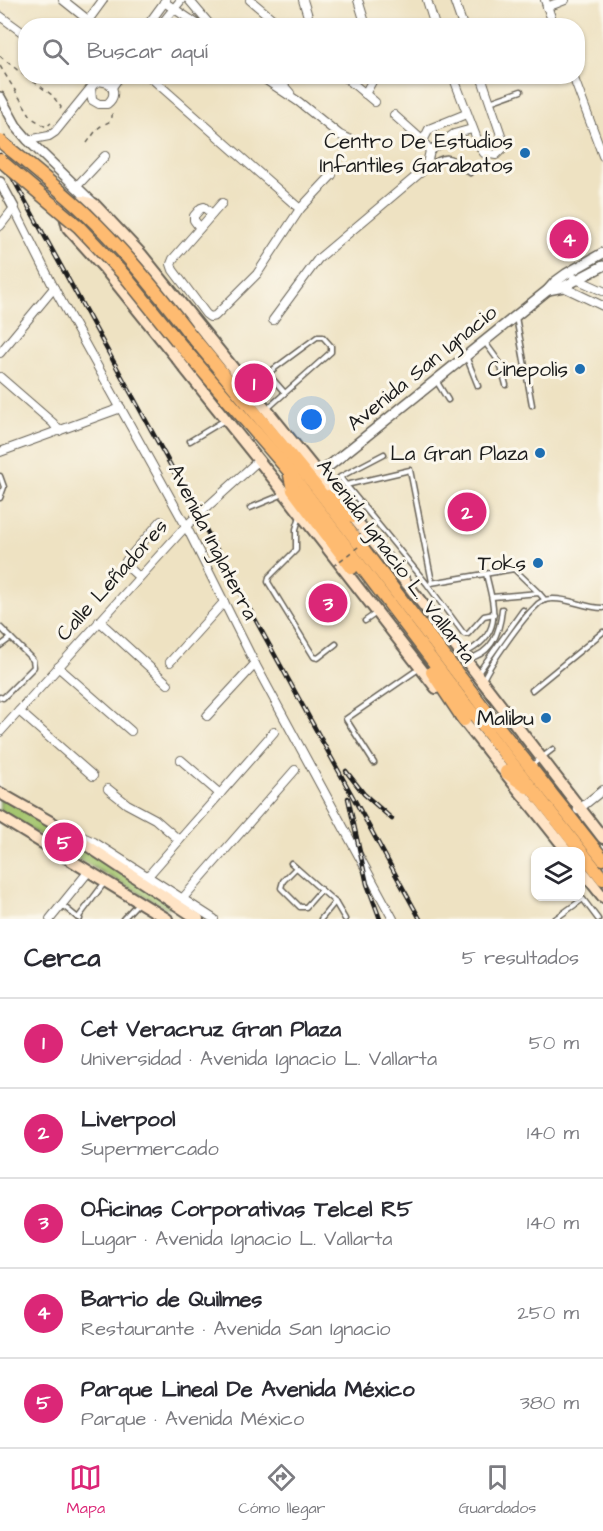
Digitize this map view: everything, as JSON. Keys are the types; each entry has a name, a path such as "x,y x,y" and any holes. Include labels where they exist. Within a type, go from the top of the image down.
{"main road":[{"name":"Avenida Ignacio L. Vallarta","path":"0,141 55,186 109,237 141,272 463,700 603,879"},
{"name":"Avenida Ignacio L. Vallarta","path":"0,160 79,227 125,276 178,342 302,485 570,817 598,834"},
{"name":"Avenida Ignacio L. Vallarta","path":"302,485 259,460 105,269 68,228 65,216 77,202 94,204 141,254 266,409 302,485 301,513 447,702 464,720 564,847"},
{"path":"302,485 352,517"},
{"path":"302,485 352,568"},
{"name":"Avenida Ignacio L. Vallarta","path":"352,517 480,677 580,808 598,834 603,859"},
{"path":"394,620 464,720"},
{"path":"506,772 537,795"},
{"path":"0,793 58,826 198,919"},
{"path":"0,817 167,919"},
{"path":"585,874 603,897"}],"street":[{"path":"63,0 82,18"},
{"path":"89,18 103,0"},
{"path":"166,18 181,0"},
{"path":"189,0 204,18"},
{"path":"250,0 271,18"},
{"path":"303,0 309,18"},
{"path":"357,0 363,18"},
{"path":"426,0 432,18"},
{"path":"454,0 461,18"},
{"path":"551,18 546,3 565,0"},
{"path":"153,18 165,1 187,17 195,8"},
{"path":"0,16 18,29"},
{"path":"28,140 49,136 56,132 94,84"},
{"path":"91,88 90,96 95,103 103,105 110,102 113,97 110,84"},
{"path":"158,84 300,209"},
{"path":"272,84 340,135 351,140"},
{"path":"282,84 299,102"},
{"path":"353,84 375,102"},
{"path":"365,94 371,84"},
{"path":"456,84 472,129 484,153 496,155 501,151 503,141 484,84"},
{"path":"576,84 603,156"},
{"path":"0,97 16,126 28,140 94,204"},
{"path":"423,141 429,129 466,114"},
{"path":"394,115 423,141 430,151"},
{"path":"273,320 318,259 426,168 430,151 454,134 472,129"},
{"path":"76,187 105,156"},
{"path":"222,203 171,264 173,270 210,317 215,316 257,274 300,209 332,175"},
{"name":"Avenida Inglaterra","path":"0,184 54,288 186,526 255,664 393,919"},
{"path":"200,228 194,216 204,207 212,214"},
{"path":"0,226 14,208"},
{"name":"Avenida San Ignacio","path":"559,284 566,274 603,253"},
{"name":"Avenida San Ignacio","path":"302,485 548,290 559,284 577,280 603,266"},
{"path":"566,274 603,291"},
{"path":"559,284 603,306"},
{"path":"0,353 54,288"},
{"path":"0,377 59,430"},
{"path":"0,452 121,408"},
{"name":"Calle Leñadores","path":"0,732 186,526 259,460"},
{"path":"139,577 126,565 126,561 160,521"},
{"path":"170,662 224,602"},
{"path":"99,621 168,684"},
{"path":"207,716 255,664"},
{"path":"58,667 131,731"},
{"path":"19,711 93,776"},
{"path":"148,876 274,732"},
{"path":"181,759 220,794"},
{"path":"183,898 295,770"},
{"path":"108,789 127,804 155,819 179,840"},
{"path":"570,817 603,790"},
{"path":"58,826 94,842 214,919"},
{"path":"50,919 89,871"}],"lane":[{"path":"490,102 520,91"},
{"path":"426,168 442,156 448,156 470,173"},
{"path":"515,316 532,405"},
{"path":"266,409 285,393 331,352 331,346 322,337 317,337 271,371 270,376 285,393"},
{"path":"484,341 500,363 506,385"},
{"path":"466,355 478,386"},
{"path":"435,378 448,400"},
{"path":"190,441 226,420"},
{"path":"384,454 340,477 430,583 464,634 468,634 483,616 494,614"},
{"path":"346,486 410,470 430,583"},
{"path":"0,476 4,487 0,498"},
{"path":"250,508 302,485"},
{"path":"301,513 296,529 296,550 269,577 268,582 314,657 318,658 336,644"},
{"path":"430,583 514,569 545,600"},
{"path":"464,657 491,631 494,621 492,597 486,574"},
{"path":"492,597 539,593"},
{"path":"480,677 523,621 537,605 545,600 554,599 581,606 603,608"},
{"path":"464,657 478,657 485,652 500,627 502,609"},
{"path":"480,677 523,610"},
{"path":"365,621 378,612"},
{"path":"0,627 33,660 34,667 9,694 3,698 0,697"},
{"path":"532,690 603,632"},
{"path":"0,646 11,638"},
{"path":"374,763 346,719 421,667"},
{"path":"530,766 553,749"},
{"path":"291,863 335,902 345,919"},
{"path":"296,868 283,881 281,888 300,907 306,907 321,890"},
{"path":"62,904 79,918 105,881"},
{"path":"555,919 584,899 598,919"},
{"path":"123,919 140,902"},
{"path":"321,919 335,902"}],"path":[{"path":"0,56 18,70"},
{"path":"0,66 32,118 46,127 57,119 61,107 52,96 36,84"},
{"path":"87,143 101,126 110,123 112,119 110,102"},
{"path":"333,566 374,535"}],"green space":[{"path":"0,795 170,903 170,907 166,908 71,855 0,810"}],"tunnel":[{"path":"352,568 394,620"}],"railway":[{"path":"0,155 420,919"},
{"path":"346,771 364,794 392,819"},
{"path":"348,798 367,884 380,919"}],"place":[{"name":"Centro De Estudios Infantiles Garabatos","path":"525,153"},
{"name":"Barrio de Quilmes","path":"569,239"},
{"name":"Cinepolis","path":"580,369"},
{"name":"Cet Veracruz Gran Plaza","path":"254,383"},
{"name":"La Gran Plaza","path":"540,453"},
{"name":"Liverpool","path":"467,512"},
{"name":"Toks","path":"538,563"},
{"name":"Oficinas Corporativas Telcel R5","path":"328,603"},
{"name":"Malibu","path":"546,718"},
{"name":"Parque Lineal De Avenida México","path":"64,842"}]}
